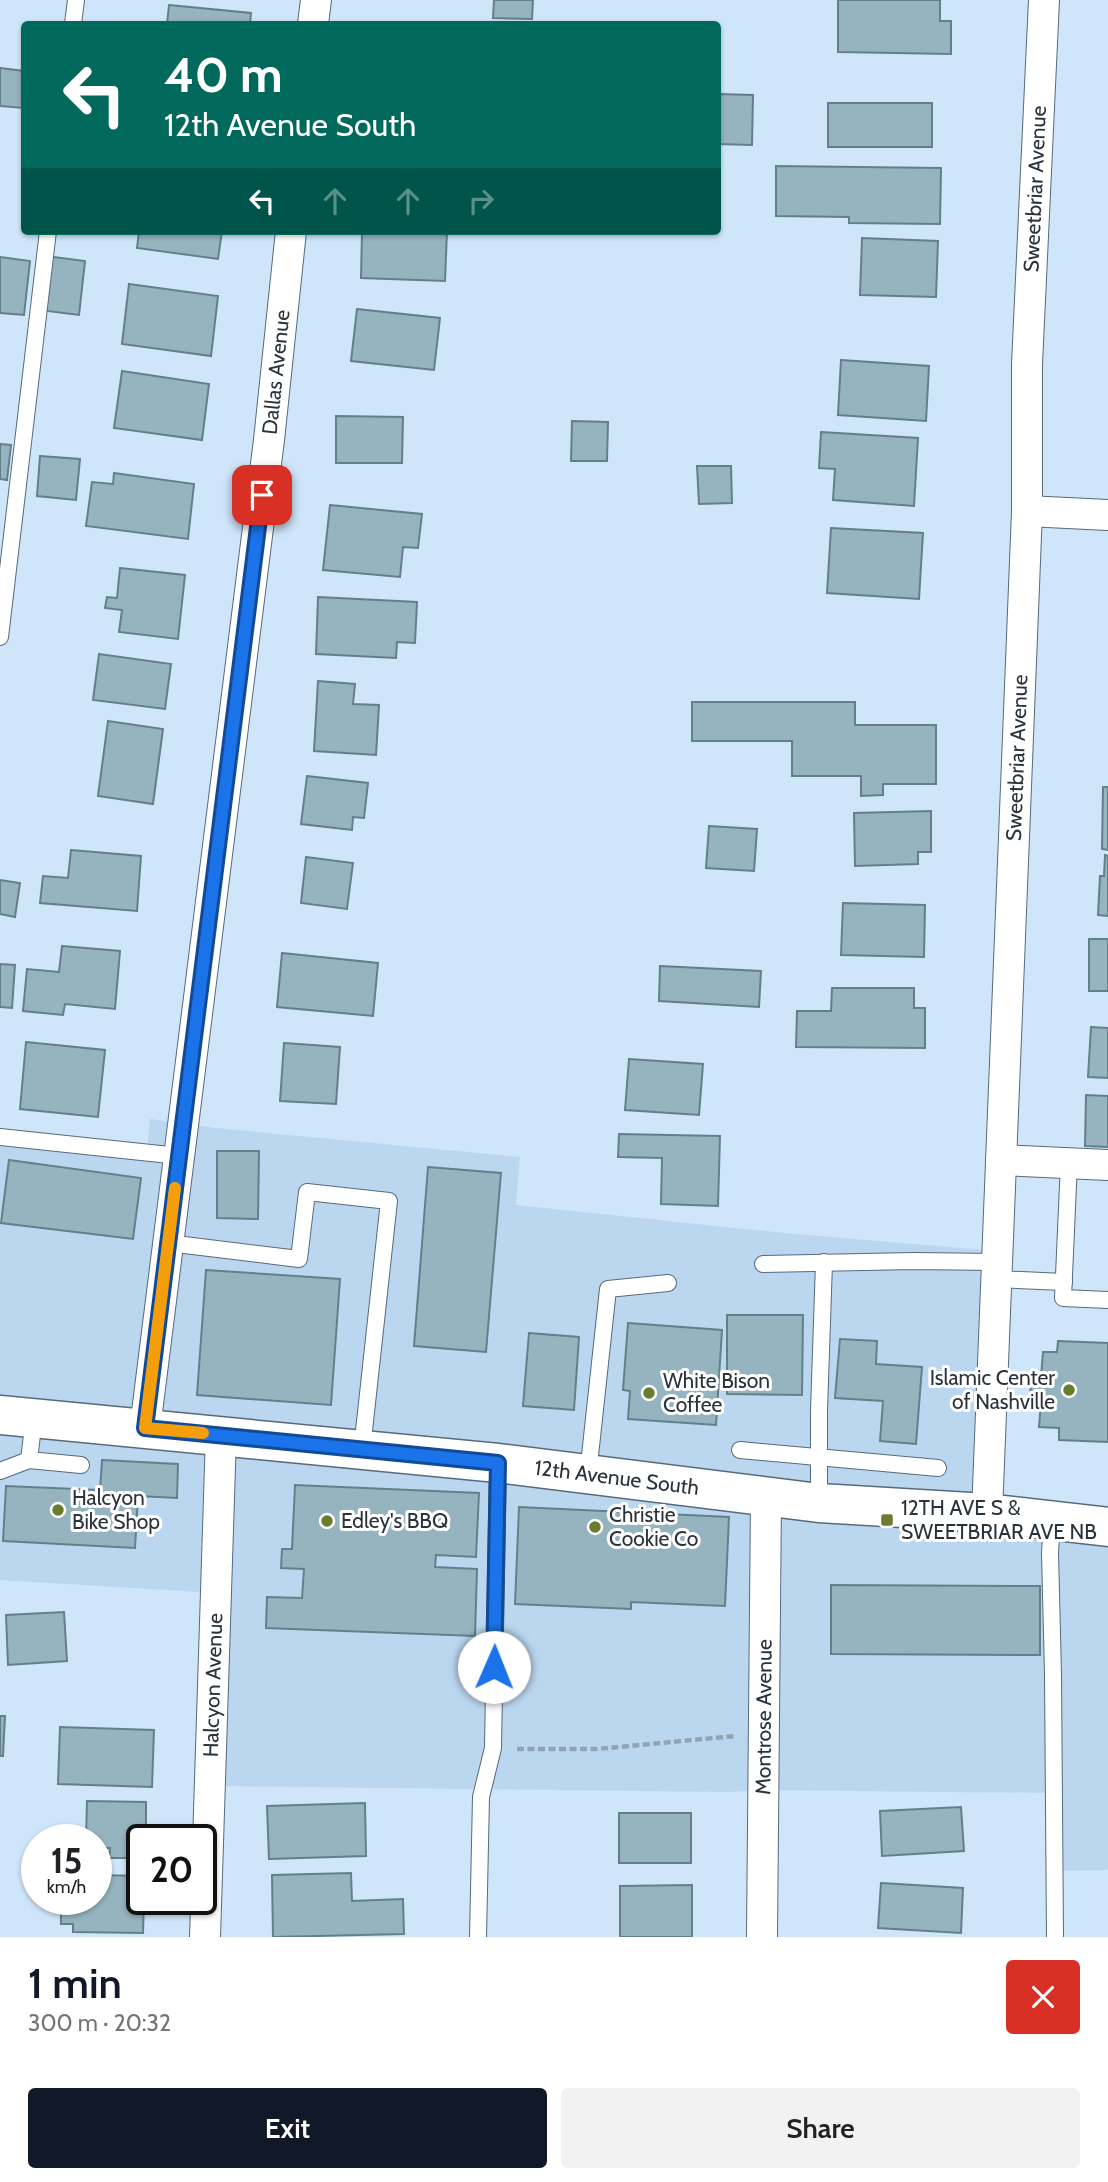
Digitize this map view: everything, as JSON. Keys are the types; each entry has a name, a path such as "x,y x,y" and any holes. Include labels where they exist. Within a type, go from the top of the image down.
{"main road":[{"name":"12th Avenue South","path":"17,1416 498,1463 819,1503 987,1513 1108,1527"}],"street":[{"path":"313,21 316,0"},
{"name":"Sweetbriar Avenue","path":"987,1513 1027,511 1027,365 1044,0"},
{"name":"Dallas Avenue","path":"145,1428 269,440 291,235"},
{"path":"1027,511 1108,515"},
{"path":"1001,1160 1108,1166"},
{"name":"Halcyon Avenue","path":"205,1937 221,1435"},
{"name":"Montrose Avenue","path":"762,1937 766,1496"}],"lane":[{"path":"73,21 76,0"},
{"path":"0,637 48,235"},
{"path":"0,1137 178,1156"},
{"path":"1069,1163 1063,1298 1108,1300"},
{"path":"168,1243 299,1259 307,1192 389,1201 362,1449"},
{"path":"763,1264 824,1262 997,1270 1064,1282"},
{"path":"819,1503 824,1262"},
{"path":"588,1474 608,1289 668,1283"},
{"path":"17,1416 29,1460"},
{"path":"740,1450 938,1468"},
{"path":"0,1471 29,1460 80,1465"},
{"path":"478,1937 481,1797 493,1748 498,1463"},
{"path":"1052,1520 1050,1553 1055,1937"}],"path":[{"path":"493,1748 597,1749 764,1734"}],"shaded area":[{"path":"150,1119 216,1128 520,1157 516,1205 784,1233 997,1251 987,1513 1108,1527 1108,1870 1054,1871 1053,1793 210,1786 216,1593 0,1580 0,1137 147,1152"}],"building":[{"path":"494,0 533,0 532,19 493,18"},
{"path":"838,0 940,0 940,21 951,21 951,54 838,52"},
{"path":"169,5 251,13 250,21 167,21"},
{"path":"0,68 21,71 21,108 0,106"},
{"path":"721,94 753,95 752,145 721,144"},
{"path":"828,103 932,103 932,147 828,147"},
{"path":"776,166 941,168 940,224 849,223 849,217 776,216"},
{"path":"139,235 221,235 218,259 137,248"},
{"path":"362,235 447,235 445,281 361,278"},
{"path":"862,238 938,241 936,297 860,295"},
{"path":"46,256 85,261 79,315 39,310"},
{"path":"0,257 30,261 24,315 0,313"},
{"path":"129,284 218,296 211,356 122,344"},
{"path":"357,309 440,318 434,370 351,361"},
{"path":"841,360 929,366 926,421 838,415"},
{"path":"122,371 209,384 202,440 114,428"},
{"path":"336,416 403,417 402,463 336,463"},
{"path":"572,421 608,422 607,461 571,461"},
{"path":"821,432 918,438 914,506 833,500 835,469 819,468"},
{"path":"0,444 11,445 7,480 0,479"},
{"path":"40,456 80,459 76,500 37,496"},
{"path":"697,466 731,466 732,503 699,504"},
{"path":"114,473 194,484 188,539 86,526 92,482 113,484"},
{"path":"330,505 422,514 418,548 403,547 400,577 323,570"},
{"path":"831,528 923,533 919,599 827,593"},
{"path":"120,568 185,575 178,639 119,632 122,610 105,608 107,597 117,598"},
{"path":"318,597 417,602 415,643 397,642 396,658 316,654"},
{"path":"99,654 171,664 165,709 93,700"},
{"path":"318,681 355,684 353,704 379,705 376,755 314,751"},
{"path":"692,702 855,702 855,725 936,725 936,784 883,784 883,795 861,796 861,776 792,776 792,741 692,741"},
{"path":"108,721 163,729 153,804 98,796"},
{"path":"307,776 368,783 364,818 353,817 352,830 301,824"},
{"path":"1103,787 1108,787 1108,850 1102,849"},
{"path":"931,811 931,852 918,852 918,864 855,866 854,813"},
{"path":"709,826 757,829 754,871 706,868"},
{"path":"71,850 141,856 137,911 40,903 43,876 68,878"},
{"path":"1105,855 1108,856 1108,916 1098,915 1100,876 1104,876"},
{"path":"306,857 353,863 347,909 301,903"},
{"path":"0,880 20,883 15,917 0,914"},
{"path":"843,903 925,905 924,957 841,955"},
{"path":"1089,939 1108,939 1108,991 1089,991"},
{"path":"62,946 120,951 115,1009 65,1004 63,1015 23,1011 27,969 59,972"},
{"path":"282,953 378,963 373,1016 277,1007"},
{"path":"0,964 15,965 12,1008 0,1007"},
{"path":"660,966 761,971 759,1007 659,1001"},
{"path":"832,988 914,988 914,1008 925,1008 925,1048 796,1047 797,1011 831,1011"},
{"path":"1091,1027 1108,1028 1108,1078 1088,1077"},
{"path":"26,1042 105,1050 98,1117 20,1109"},
{"path":"284,1043 340,1047 336,1104 280,1101"},
{"path":"629,1059 703,1064 699,1115 625,1110"},
{"path":"1086,1095 1108,1096 1108,1147 1085,1146"},
{"path":"619,1134 720,1136 718,1206 661,1204 662,1158 618,1157"},
{"path":"217,1151 259,1151 258,1219 217,1218"},
{"path":"9,1160 141,1178 133,1239 1,1223"},
{"path":"428,1167 501,1173 486,1352 414,1346"},
{"path":"206,1270 340,1279 331,1405 197,1395"},
{"path":"727,1315 803,1315 802,1395 727,1394"},
{"path":"628,1323 722,1330 716,1425 628,1419 630,1391 623,1390"},
{"path":"529,1333 579,1337 574,1410 523,1406"},
{"path":"840,1339 877,1341 876,1364 922,1367 916,1444 880,1441 883,1401 835,1398"},
{"name":"Islamic Center of Nashville","path":"1058,1341 1108,1343 1108,1442 1059,1440 1059,1428 1039,1427 1041,1402 1029,1402 1032,1377 1041,1377 1043,1352 1057,1352"},
{"path":"102,1460 178,1464 177,1498 138,1496 135,1548 3,1541 6,1486 100,1490"},
{"path":"295,1485 479,1493 476,1557 436,1555 435,1567 477,1569 475,1636 266,1628 267,1597 302,1598 304,1569 281,1568 282,1549 292,1549"},
{"path":"519,1507 729,1517 725,1606 631,1602 631,1609 515,1604"},
{"path":"831,1585 1040,1586 1040,1655 831,1654"},
{"path":"64,1612 67,1661 8,1665 6,1615"},
{"path":"0,1716 5,1716 3,1756 0,1756"},
{"path":"60,1727 154,1730 152,1787 58,1784"},
{"path":"87,1801 146,1802 146,1824 126,1824 126,1858 112,1858 112,1824 86,1824"},
{"path":"365,1803 366,1856 269,1859 267,1806"},
{"path":"961,1807 964,1851 882,1856 880,1811"},
{"path":"619,1813 691,1813 691,1863 619,1863"},
{"path":"351,1873 352,1901 403,1899 404,1934 273,1937 272,1875"},
{"path":"112,1875 126,1876 126,1915 144,1915 143,1933 73,1932 73,1924 61,1924 61,1915 112,1915"},
{"path":"881,1883 963,1888 961,1933 878,1928"},
{"path":"692,1885 692,1937 620,1937 620,1886"}],"slow traffic":[{"path":"175,1188 145,1428 203,1433"}],"place":[{"name":"Islamic Center of Nashville","path":"1069,1390"},
{"name":"White Bison Coffee","path":"649,1393"},
{"name":"Halcyon Bike Shop","path":"58,1510"},
{"name":"12TH AVE S & SWEETBRIAR AVE NB","path":"887,1520"},
{"name":"Edley's BBQ","path":"327,1521"},
{"name":"Christie Cookie Co","path":"595,1527"}],"route":[{"path":"262,495 145,1428 498,1463 494,1667"}]}
